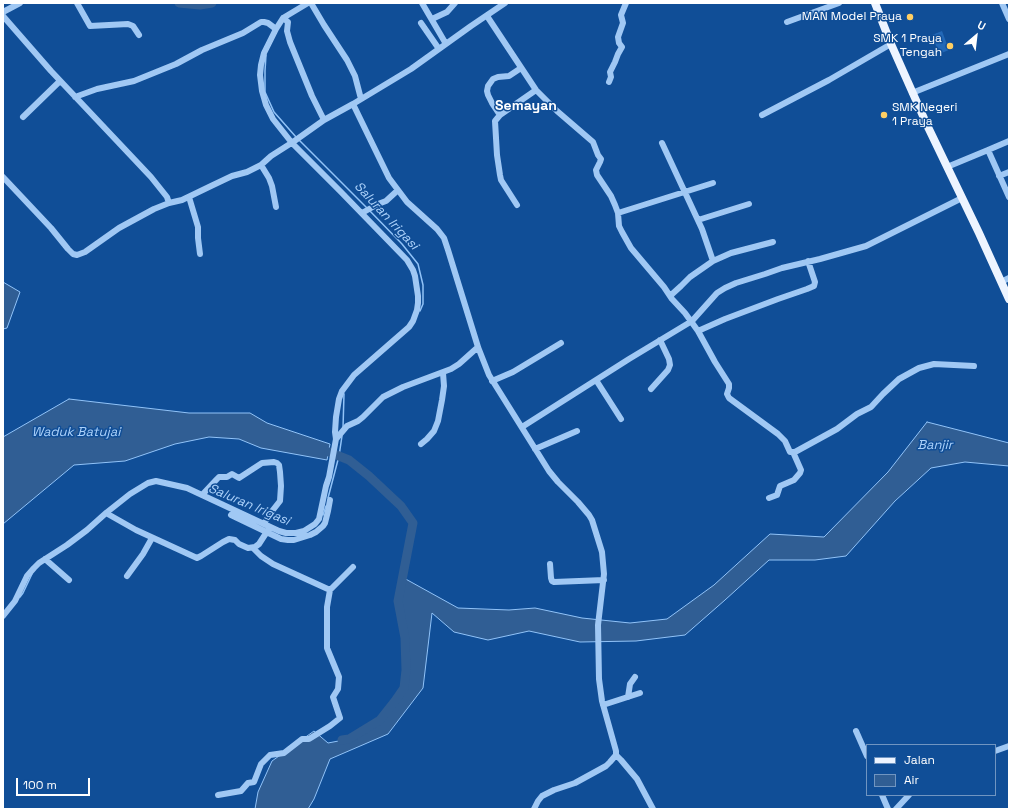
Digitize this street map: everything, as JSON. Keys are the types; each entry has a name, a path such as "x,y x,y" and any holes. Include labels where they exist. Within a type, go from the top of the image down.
{"main road":[{"path":"875,3 912,92 962,198 1005,280 1009,299"}],"street":[{"path":"3,12 20,3"},
{"path":"77,3 90,26 128,24 133,26 139,35"},
{"path":"308,3 285,20 276,29 267,46 262,61 260,75 266,105 273,119 398,250 409,264 415,276 418,292 418,303 409,327 354,375 342,391 336,417 335,432 339,436"},
{"path":"422,3 446,44"},
{"path":"432,19 447,12 455,3"},
{"path":"3,177 51,228 68,249 73,254 77,255 85,252 119,228 154,209 169,203 180,201 232,176 261,165 271,156 324,120 412,69 505,3"},
{"path":"609,82 611,77 610,72 622,47 619,43 618,37 623,23 620,15 626,3"},
{"path":"787,22 839,3"},
{"path":"1002,3 1009,19"},
{"path":"312,5 347,60 361,99"},
{"path":"3,16 60,81 151,177 168,199 169,203"},
{"path":"486,16 536,90 593,142 601,159 596,170 597,175 611,196 615,205 618,213 620,229 632,248 698,331 729,385 727,394 729,398 778,434 785,441 789,451 793,452 800,473 794,480 780,486 777,495 769,498"},
{"path":"285,20 290,42 312,96 324,120"},
{"path":"75,97 96,90 134,81 176,64 202,50 242,33 261,22 266,22 276,29"},
{"path":"421,24 439,49"},
{"path":"762,115 829,80 891,44"},
{"path":"912,92 1009,54"},
{"path":"500,115 488,95 488,86 493,79 509,76 521,68"},
{"path":"23,117 60,81"},
{"path":"517,205 501,180 495,124 496,119 500,115 536,90"},
{"path":"353,104 389,178 414,209 437,229 444,238 478,347 492,381 549,471 566,491 578,502 592,520 602,552 604,568 604,580 598,625 598,679 603,705 616,755 637,779 653,809"},
{"path":"947,166 1009,141"},
{"path":"662,143 705,236 713,261"},
{"path":"988,150 1009,197"},
{"path":"261,165 269,178 276,206"},
{"path":"999,176 1009,172"},
{"path":"618,213 713,183"},
{"path":"362,213 386,200 398,190"},
{"path":"189,197 198,227 200,254"},
{"path":"522,427 660,340 692,322 716,293 725,288 782,268 866,246 962,198"},
{"path":"698,220 749,204"},
{"path":"670,296 690,276 713,261 731,253 773,242"},
{"path":"698,331 725,319 807,290 814,286 815,282 808,261"},
{"path":"651,389 668,370 670,365 669,359 660,340"},
{"path":"492,381 513,372 561,343"},
{"path":"324,510 326,486 339,436 347,426 358,421 377,402 388,394 451,369 478,347"},
{"path":"793,452 837,429 857,414 873,406 899,379 920,368 934,364 974,366"},
{"path":"421,444 434,430 438,421 444,386 443,373"},
{"path":"596,380 621,419"},
{"path":"535,449 577,430"},
{"path":"107,514 152,538 197,558 229,539 235,540 246,548 256,547 268,528 269,516 280,501 281,486 279,465 274,462 262,463 239,478 232,474 227,477 219,477 202,495"},
{"path":"3,616 17,597 27,576 36,565 46,561 72,542 130,494 142,486 152,482 160,482 187,488 268,528"},
{"path":"231,515 286,533 296,533 304,531 316,524 330,500"},
{"path":"127,576 143,554 152,538"},
{"path":"252,548 273,564 330,590"},
{"path":"46,561 69,580"},
{"path":"550,564 551,578 554,582 604,580"},
{"path":"218,795 241,791 248,783 254,782 261,764 270,755 284,753 302,739 309,739 340,718 333,697 338,689 338,677 328,648 327,607 330,590 353,567"},
{"path":"628,697 630,684 635,676"},
{"path":"603,705 640,693"},
{"path":"856,731 866,754"},
{"path":"996,751 1009,746"},
{"path":"534,809 542,796 575,783 606,766 616,755"},
{"path":"882,796 888,809"},
{"path":"896,809 908,796"}],"shaded area":[{"path":"942,31 949,50 939,54 932,35"}],"water":[{"path":"3,282 20,292 7,328 3,329"},
{"name":"Waduk Batujai","path":"69,399 189,413 250,413 267,423 330,444 327,460 261,448 239,439 209,437 175,444 125,461 74,465 3,524 3,437"},
{"name":"Banjir","path":"927,422 1009,443 1009,466 965,462 931,468 895,501 846,556 815,560 769,560 685,635 636,641 580,642 529,631 488,640 454,632 432,613 423,688 388,734 330,759 314,799 308,809 255,809 258,792 272,761 314,731 328,743 349,739 380,720 404,688 406,670 405,638 398,601 402,577 458,608 509,610 535,608 582,618 630,623 667,619 714,585 770,534 824,537 888,472"}],"waterway":[{"path":"179,3 200,5 212,3"},
{"name":"Saluran Irigasi","path":"266,55 265,92 274,112 296,137"},
{"name":"Saluran Irigasi","path":"299,140 367,208"},
{"name":"Saluran Irigasi","path":"369,210 402,244 418,264 423,285 423,304 420,311"},
{"name":"Saluran Irigasi","path":"343,428 344,394"},
{"name":"Saluran Irigasi","path":"328,498 339,456 342,436"},
{"path":"329,452 349,460 369,476 401,506 413,523 398,601 405,638 406,670 404,688 380,720 349,739 342,740"},
{"name":"Saluran Irigasi","path":"323,515 326,506"},
{"name":"Saluran Irigasi","path":"20,597 32,574"}],"place":[{"name":"MAN Model Praya","path":"910,17"},
{"name":"SMK 1 Praya Tengah","path":"950,46"},
{"name":"SMK Negeri 1 Praya","path":"884,115"}],"district":[{"name":"Semayan","path":"526,106"}]}
